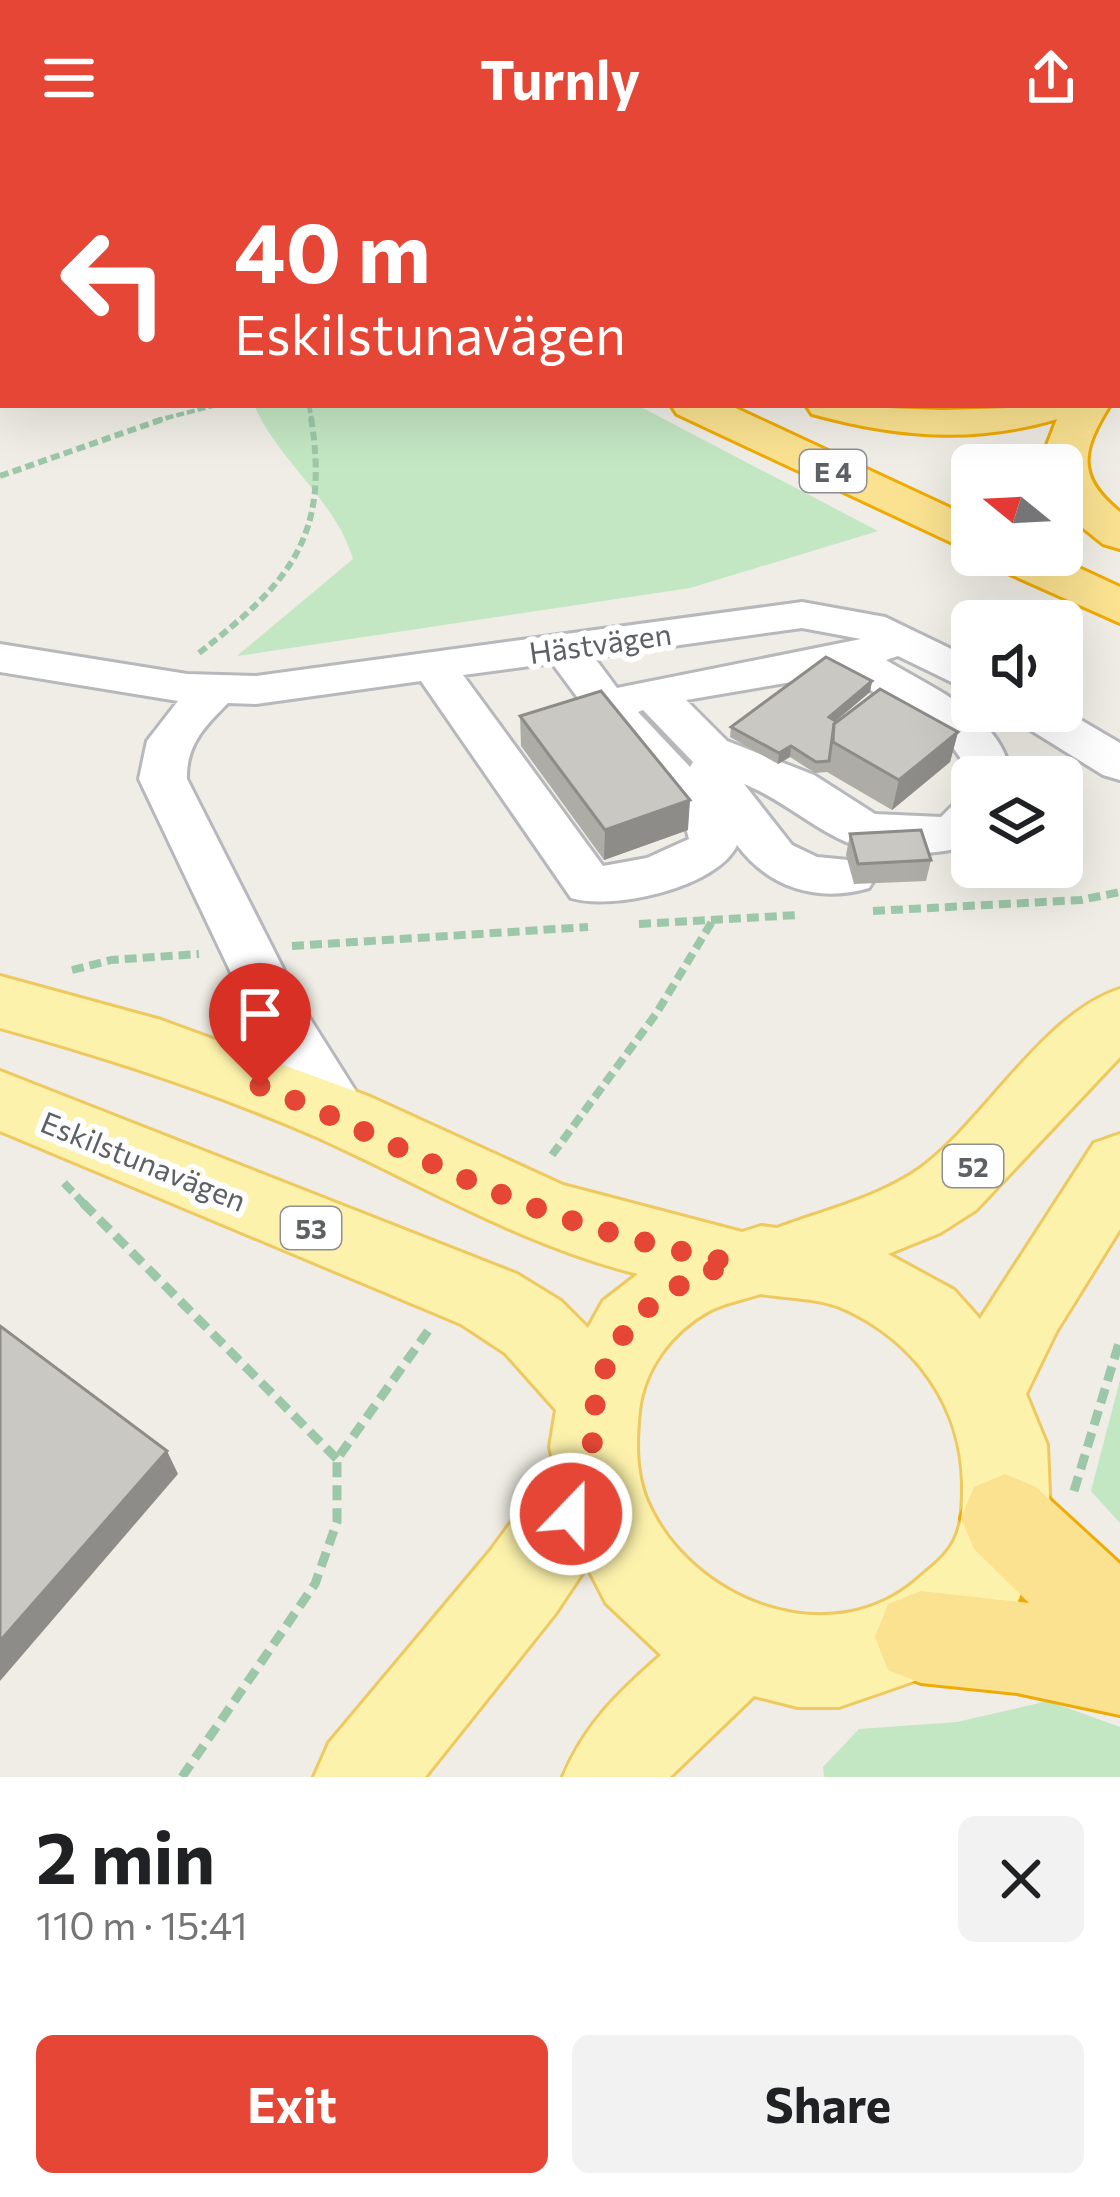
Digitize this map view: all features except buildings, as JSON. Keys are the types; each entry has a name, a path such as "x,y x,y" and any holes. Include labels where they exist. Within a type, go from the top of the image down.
{"highway":[{"name":"E 4","path":"699,408 951,527"},
{"name":"E 4","path":"772,408 951,490"},
{"path":"840,408 886,420 967,425 1000,423 1046,408"},
{"path":"1086,408 1066,439 1063,476 1070,494 1088,513 1120,535"},
{"path":"1083,551 1120,568"},
{"path":"1054,576 1120,608"},
{"path":"1005,1518 1077,1587 1120,1620"},
{"path":"920,1637 1034,1650 1120,1668"}],"main road":[{"path":"0,1001 137,1039 343,1118 543,1211 612,1234 760,1261 851,1271 912,1302 962,1349 986,1388 1007,1454 1005,1518 983,1576 945,1620 920,1637 879,1654 834,1662 787,1659 740,1647 688,1617 644,1578 621,1547 595,1437"},
{"name":"52","path":"363,1777 523,1582 595,1437 615,1347 647,1308 688,1280 894,1219 950,1188 1023,1108 1120,1015"},
{"name":"Eskilstunavägen","path":"0,1100 489,1299 533,1327 595,1437"},
{"path":"986,1388 1028,1307 1120,1165"},
{"path":"611,1777 642,1735 740,1647"}],"street":[{"name":"Hästvägen","path":"0,658 214,691 256,691 802,614 835,614 902,639 951,666"},
{"path":"629,699 851,658 902,639"},
{"path":"563,647 629,699 710,752 797,787 865,831 898,836 951,826"},
{"path":"851,658 964,729 984,756"},
{"path":"432,665 594,906 630,883 690,862 711,849 715,836 629,699"},
{"path":"214,691 187,718 161,763 163,779 305,1063 343,1118"},
{"path":"1067,732 1120,764"},
{"path":"710,752 710,775 774,858 851,893"},
{"path":"922,870 951,860"}],"path":[{"path":"0,476 130,428 205,408"},
{"path":"160,684 280,584 308,528 318,449 310,408"},
{"path":"851,893 1082,900 1120,892"},
{"path":"66,972 111,960 246,950 594,906"},
{"path":"623,925 806,914"},
{"path":"546,1163 656,1014 713,919"},
{"path":"54,1173 338,1459"},
{"path":"182,1777 315,1584 337,1522 338,1459 441,1312"}],"green space":[{"path":"256,408 643,408 878,531 690,588 237,656 353,559 333,518"},
{"path":"1120,1380 1120,1523 1091,1491"},
{"path":"1048,1701 1120,1727 1120,1777 824,1777 823,1767 859,1729 957,1722"}],"route":[{"path":"260,1086 343,1118 543,1211 612,1234 734,1263 666,1293 629,1326 615,1347 596,1394 591,1450 595,1479 571,1514"}]}
